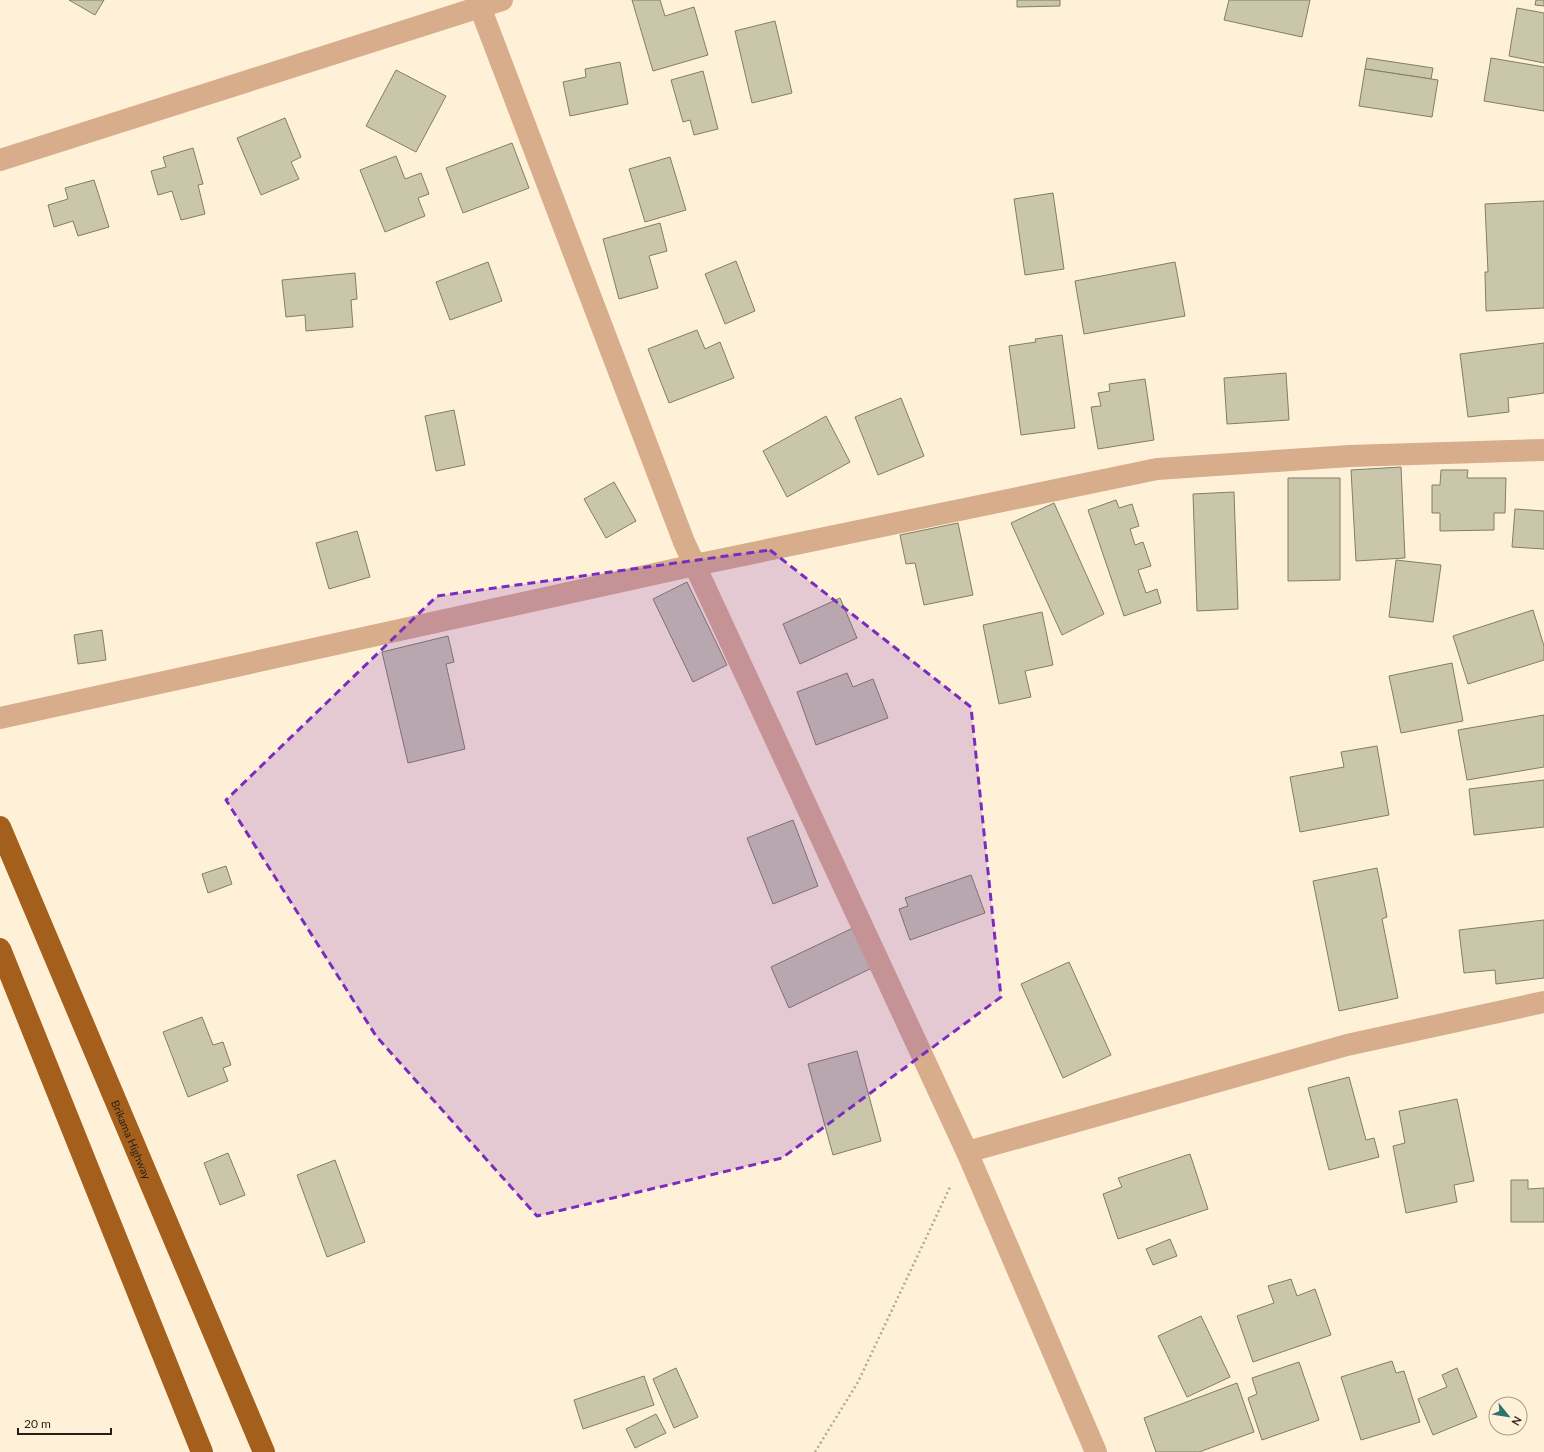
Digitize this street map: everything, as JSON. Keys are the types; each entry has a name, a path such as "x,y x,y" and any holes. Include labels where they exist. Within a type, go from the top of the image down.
{"highway":[{"name":"Brikama Highway","path":"0,827 264,1452"},
{"path":"0,949 202,1452"}],"street":[{"path":"0,160 502,0"},
{"path":"480,7 684,542 967,1152 1096,1452"},
{"path":"0,718 695,565 1157,469 1350,456 1544,450"},
{"path":"967,1152 1347,1045 1544,1002"}],"path":[{"path":"815,1452 858,1382 967,1152"}],"highlighted area":[{"path":"770,550 971,707 1001,997 782,1158 537,1216 376,1036 226,800 437,596"}],"building":[{"path":"69,0 104,0 95,15"},
{"path":"632,0 660,0 665,16 694,7 708,55 653,71"},
{"path":"1017,0 1060,0 1060,6 1017,7"},
{"path":"1229,0 1310,0 1302,37 1224,20"},
{"path":"1536,0 1544,0 1544,6 1535,5"},
{"path":"1517,8 1544,13 1544,63 1509,56"},
{"path":"775,21 792,93 752,103 735,31"},
{"path":"1367,58 1433,68 1431,79 1365,69"},
{"path":"1491,58 1544,67 1544,111 1484,101"},
{"path":"620,62 628,104 570,116 563,82 586,77 585,69"},
{"path":"1365,69 1438,80 1432,117 1359,106"},
{"path":"396,70 446,96 416,152 366,126"},
{"path":"703,71 718,129 694,135 690,120 683,122 671,80"},
{"path":"285,118 301,157 291,162 299,179 261,195 237,138"},
{"path":"512,143 529,188 463,213 446,168"},
{"path":"193,148 203,184 198,185 205,214 181,220 172,191 158,195 151,171 166,167 163,157"},
{"path":"396,156 405,179 421,173 429,194 418,198 425,216 385,232 360,170"},
{"path":"670,157 686,210 645,222 629,169"},
{"path":"94,180 109,227 78,236 73,221 54,227 48,205 68,199 65,188"},
{"path":"1053,193 1064,269 1025,275 1014,199"},
{"path":"1544,201 1544,308 1486,311 1485,272 1488,272 1485,204"},
{"path":"660,223 667,251 649,256 658,288 619,299 603,239"},
{"path":"736,261 755,311 725,324 705,274"},
{"path":"488,262 502,301 450,320 436,282"},
{"path":"1175,262 1185,316 1084,334 1075,281"},
{"path":"355,273 357,299 351,300 353,327 306,331 305,315 286,317 282,280"},
{"path":"697,330 705,349 720,342 734,378 669,403 648,349"},
{"path":"1062,335 1075,428 1021,435 1009,346 1036,342 1035,339"},
{"path":"1544,343 1544,393 1508,398 1509,412 1468,417 1460,354"},
{"path":"1286,373 1289,420 1227,424 1224,378"},
{"path":"1145,379 1154,440 1098,449 1091,407 1101,406 1098,393 1110,391 1109,384"},
{"path":"901,398 924,456 878,475 855,417"},
{"path":"454,410 465,465 436,471 425,416"},
{"path":"826,416 850,462 787,497 763,451"},
{"path":"1401,467 1405,558 1356,561 1351,470"},
{"path":"1441,470 1468,470 1467,478 1506,478 1505,513 1494,513 1494,530 1440,531 1440,513 1432,513 1432,485 1440,485"},
{"path":"1288,478 1340,478 1340,580 1288,581"},
{"path":"614,482 636,521 606,538 584,499"},
{"path":"1234,492 1238,609 1197,611 1193,494"},
{"path":"1116,500 1119,508 1132,504 1139,526 1130,529 1135,545 1143,542 1151,566 1138,570 1146,593 1157,589 1161,603 1124,616 1088,510"},
{"path":"1054,503 1104,614 1062,635 1011,523"},
{"path":"1515,509 1544,511 1544,549 1512,547"},
{"path":"958,523 973,595 924,605 915,563 906,564 900,535"},
{"path":"357,531 370,577 329,589 316,543"},
{"path":"1396,560 1441,565 1433,622 1389,617"},
{"path":"687,582 727,665 693,682 653,599"},
{"path":"840,598 857,638 800,664 783,624"},
{"path":"1533,610 1544,646 1544,660 1468,684 1453,636"},
{"path":"1042,612 1053,665 1025,671 1031,697 999,704 983,625"},
{"path":"102,630 106,660 78,664 74,635"},
{"path":"448,636 454,662 446,664 465,749 408,763 382,652"},
{"path":"1452,663 1463,721 1401,733 1389,676"},
{"path":"847,673 853,687 873,679 888,718 816,745 797,692"},
{"path":"1544,715 1544,767 1467,780 1458,730"},
{"path":"1377,746 1389,815 1300,832 1290,777 1344,767 1341,752"},
{"path":"1544,780 1544,827 1474,835 1469,789"},
{"path":"793,820 818,886 773,904 747,838"},
{"path":"226,866 232,884 208,893 202,874"},
{"path":"1377,868 1387,917 1382,919 1398,998 1339,1011 1313,881"},
{"path":"971,875 985,913 910,940 899,909 908,906 905,898"},
{"path":"1544,920 1544,978 1496,984 1495,970 1464,973 1459,930"},
{"path":"855,927 874,967 789,1008 771,967"},
{"path":"1069,962 1111,1055 1063,1078 1021,984"},
{"path":"202,1017 213,1045 223,1042 231,1065 223,1068 228,1081 188,1097 163,1032"},
{"path":"857,1051 881,1141 833,1155 808,1064"},
{"path":"1349,1077 1366,1140 1374,1138 1379,1157 1329,1170 1308,1088"},
{"path":"1457,1099 1474,1181 1454,1185 1457,1202 1406,1213 1393,1146 1405,1143 1399,1111"},
{"path":"228,1153 245,1195 220,1205 204,1163"},
{"path":"1190,1154 1208,1209 1118,1239 1103,1194 1122,1187 1118,1178"},
{"path":"335,1160 365,1242 327,1257 297,1175"},
{"path":"1511,1180 1528,1180 1528,1189 1544,1188 1544,1222 1511,1222"},
{"path":"1170,1239 1177,1256 1153,1265 1146,1249"},
{"path":"1291,1279 1297,1296 1315,1289 1331,1335 1253,1362 1237,1316 1274,1303 1268,1286"},
{"path":"1201,1316 1230,1377 1187,1397 1158,1336"},
{"path":"1392,1361 1396,1373 1404,1371 1420,1422 1361,1440 1341,1377"},
{"path":"1299,1362 1319,1420 1262,1440 1248,1398 1257,1394 1252,1378"},
{"path":"676,1368 698,1417 674,1428 653,1379"},
{"path":"1457,1368 1477,1417 1433,1435 1418,1399 1447,1387 1442,1375"},
{"path":"644,1376 654,1405 583,1429 574,1400"},
{"path":"1237,1383 1254,1432 1199,1452 1156,1452 1144,1418"},
{"path":"656,1414 666,1433 635,1448 626,1429"}]}
